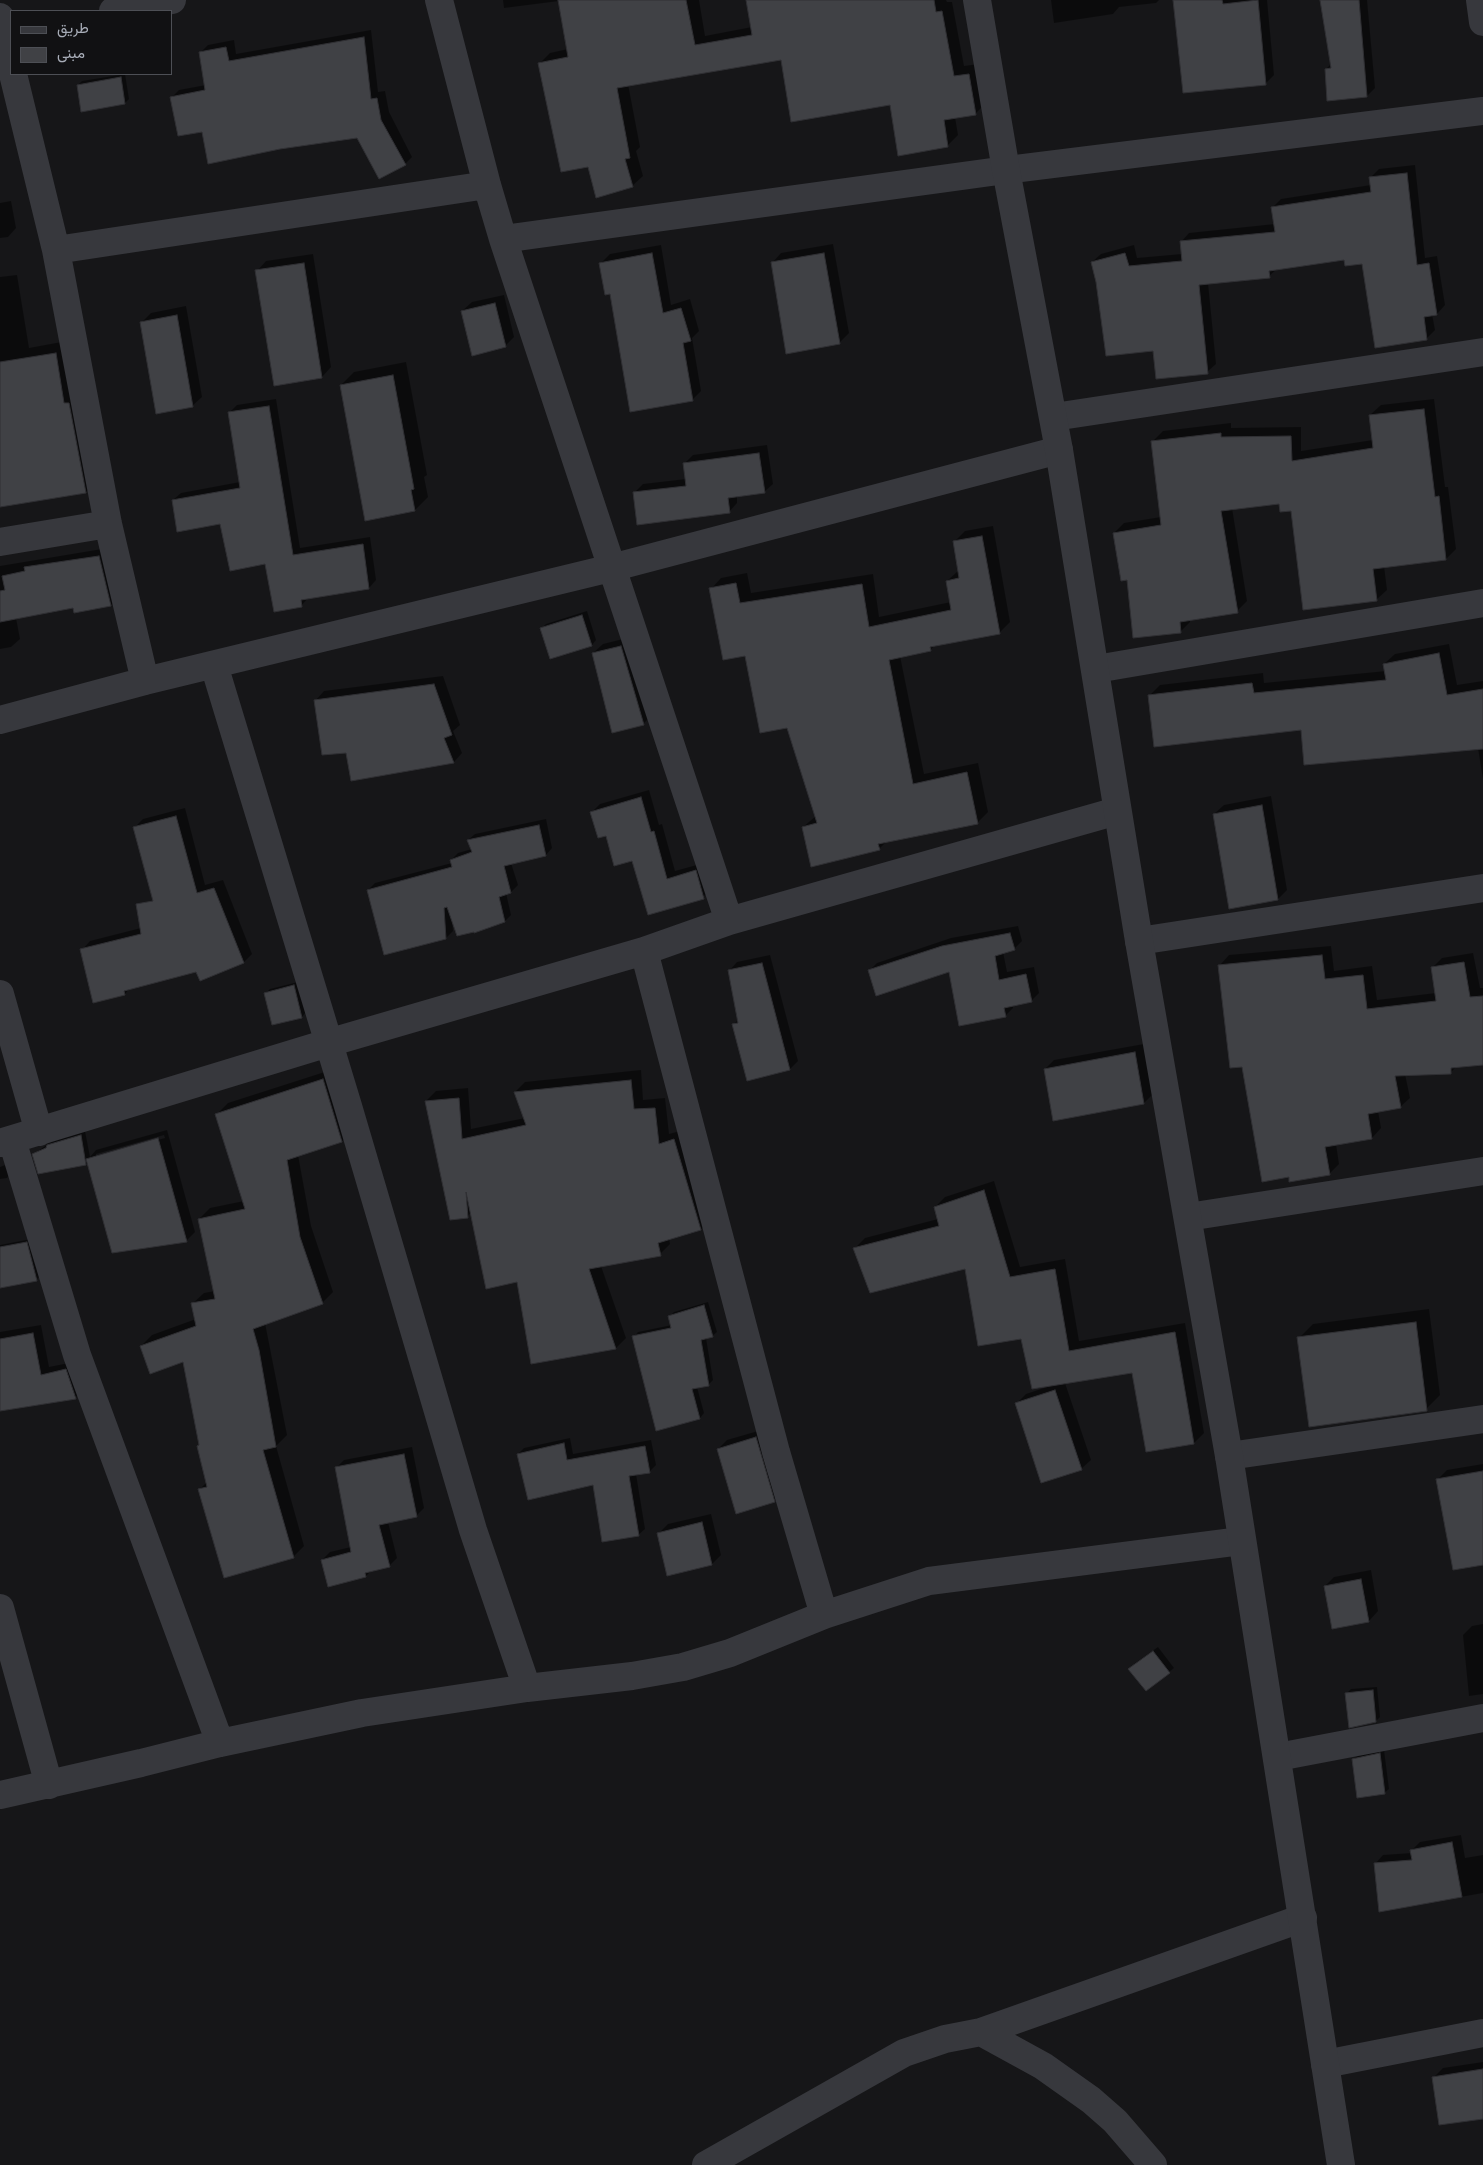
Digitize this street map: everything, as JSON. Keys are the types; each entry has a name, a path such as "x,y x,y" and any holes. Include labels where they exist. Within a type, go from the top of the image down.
{"street":[{"path":"118,10 172,0"},
{"path":"439,0 503,239 729,921"},
{"path":"977,0 1006,170 1060,450 1139,941 1229,1456 1341,2165"},
{"path":"1480,0 1483,22"},
{"path":"4,28 10,60"},
{"path":"13,75 56,250 108,524 145,680"},
{"path":"503,239 1006,170 1483,111"},
{"path":"56,250 487,185"},
{"path":"1054,417 1483,352"},
{"path":"0,720 145,680 214,665 611,568 1060,450"},
{"path":"0,542 108,524"},
{"path":"1096,670 1483,603"},
{"path":"214,665 473,1530 527,1688"},
{"path":"220,1742 77,1355 6,1142 328,1043 644,951 729,921 1118,811"},
{"path":"1139,941 1483,888"},
{"path":"644,951 773,1443 824,1615"},
{"path":"0,994 39,1132"},
{"path":"1188,1217 1483,1171"},
{"path":"1229,1456 1483,1420"},
{"path":"0,1795 49,1785 220,1742 362,1713 527,1688 632,1676 683,1667 730,1653 824,1615 929,1581 1241,1541"},
{"path":"0,1608 49,1785"},
{"path":"1278,1757 1483,1718"},
{"path":"706,2165 904,2053 945,2039 981,2032 1303,1918"},
{"path":"981,2032 1043,2066 1090,2100 1115,2121 1153,2165"},
{"path":"1325,2064 1483,2033"}],"building":[{"path":"558,0 686,0 695,45 752,35 746,0 934,0 936,12 942,11 954,76 969,74 976,115 944,120 948,147 898,156 890,105 791,122 781,60 617,88 630,158 625,159 633,187 596,198 588,167 561,172 538,63 568,57"},
{"path":"1173,0 1222,0 1223,4 1258,0 1266,85 1183,93"},
{"path":"1320,0 1359,0 1367,97 1327,101 1325,69 1331,68"},
{"path":"364,37 371,99 377,98 381,120 406,165 379,179 357,138 280,149 208,164 202,132 178,136 170,97 205,90 199,52 226,47 229,61"},
{"path":"121,77 125,104 81,112 77,85"},
{"path":"1407,173 1417,265 1429,263 1437,315 1424,317 1427,340 1375,348 1362,264 1345,266 1344,260 1269,271 1270,278 1199,285 1208,374 1156,379 1153,351 1106,356 1096,282 1091,262 1125,253 1129,266 1182,261 1180,241 1275,232 1271,207 1371,192 1369,177"},
{"path":"652,253 663,313 681,308 691,341 683,343 693,401 630,412 610,294 605,295 599,263"},
{"path":"824,253 840,344 786,354 771,262"},
{"path":"304,263 322,378 274,386 255,270"},
{"path":"495,303 506,347 472,356 461,311"},
{"path":"177,315 193,407 156,414 140,322"},
{"path":"56,353 64,403 69,403 86,493 0,507 0,362"},
{"path":"393,375 414,489 411,490 415,511 365,521 340,385"},
{"path":"269,406 293,555 363,544 369,589 301,600 302,607 274,612 265,564 230,571 220,524 177,532 172,500 240,488 228,412"},
{"path":"1424,409 1435,497 1439,496 1446,560 1373,569 1377,601 1303,610 1291,511 1280,512 1279,504 1221,511 1238,613 1180,622 1181,633 1133,638 1127,580 1121,581 1113,533 1161,525 1151,441 1221,433 1221,437 1291,436 1292,461 1373,448 1369,415"},
{"path":"759,453 765,493 728,498 730,513 637,525 633,492 686,486 683,463"},
{"path":"982,536 1000,634 930,647 931,651 889,660 913,784 967,772 978,824 878,844 880,850 811,867 802,827 817,823 787,728 760,733 745,656 723,660 709,588 736,583 740,603 862,584 869,627 951,610 946,581 959,578 953,541"},
{"path":"99,556 111,606 74,613 73,608 0,622 0,591 5,590 2,576 25,571 24,567"},
{"path":"582,615 592,646 550,659 540,628"},
{"path":"621,646 644,725 612,733 592,653"},
{"path":"1439,653 1447,695 1483,689 1483,749 1304,765 1301,730 1154,747 1148,695 1252,683 1254,693 1386,680 1383,664"},
{"path":"434,684 452,735 444,738 454,763 351,781 346,753 322,755 314,700"},
{"path":"641,797 651,832 654,831 667,879 696,870 704,899 648,915 632,861 614,866 606,836 598,838 590,812"},
{"path":"1262,805 1278,900 1229,909 1213,814"},
{"path":"176,816 197,893 214,888 244,963 200,981 196,972 124,991 125,995 93,1003 80,949 141,934 136,904 153,901 133,827"},
{"path":"539,825 546,856 504,866 511,893 499,897 505,922 474,933 457,936 447,907 444,908 446,939 384,955 367,890 452,867 450,860 472,852 467,840"},
{"path":"1010,933 1015,950 995,956 999,980 1026,974 1032,1002 1004,1008 1006,1017 959,1026 949,972 876,996 868,970 942,946"},
{"path":"1322,955 1325,979 1363,975 1367,1009 1436,1001 1431,967 1464,962 1470,997 1483,996 1483,1065 1451,1068 1451,1074 1395,1076 1401,1108 1368,1114 1372,1139 1325,1147 1330,1175 1289,1182 1289,1177 1262,1182 1242,1067 1230,1068 1218,965"},
{"path":"762,963 790,1070 747,1081 732,1024 738,1023 728,970"},
{"path":"294,985 302,1018 272,1025 264,993"},
{"path":"1135,1052 1144,1104 1053,1121 1044,1069"},
{"path":"323,1079 342,1142 287,1160 300,1237 323,1304 253,1329 259,1350 276,1447 263,1450 294,1558 224,1578 198,1489 207,1487 197,1446 199,1445 183,1362 150,1374 140,1346 196,1326 191,1303 215,1299 198,1219 245,1209 215,1114"},
{"path":"631,1080 634,1109 655,1108 659,1144 674,1139 701,1230 658,1243 661,1256 589,1269 616,1349 531,1364 517,1282 486,1289 466,1192 468,1218 450,1220 425,1101 459,1098 462,1139 526,1125 514,1092"},
{"path":"81,1135 86,1165 38,1174 32,1154 46,1148 47,1145"},
{"path":"158,1138 187,1242 112,1253 86,1159"},
{"path":"984,1190 1010,1277 1055,1269 1069,1351 1175,1332 1194,1444 1146,1452 1132,1373 1032,1389 1021,1339 978,1346 965,1269 870,1293 853,1248 939,1226 934,1207"},
{"path":"27,1242 37,1281 0,1288 0,1247"},
{"path":"704,1305 713,1337 701,1340 709,1386 692,1389 700,1419 656,1431 632,1336 671,1328 668,1316"},
{"path":"1416,1322 1427,1411 1309,1427 1297,1337"},
{"path":"33,1333 41,1375 66,1369 76,1399 0,1411 0,1339"},
{"path":"1055,1390 1082,1470 1041,1483 1015,1403"},
{"path":"756,1437 775,1502 736,1514 717,1449"},
{"path":"564,1443 567,1460 645,1446 650,1473 629,1476 639,1536 602,1542 593,1485 528,1500 517,1454"},
{"path":"404,1454 417,1517 379,1525 390,1567 365,1573 366,1577 328,1587 321,1560 351,1552 335,1467"},
{"path":"1483,1471 1483,1565 1453,1570 1436,1479"},
{"path":"702,1522 712,1565 667,1576 657,1533"},
{"path":"1361,1579 1369,1622 1332,1629 1324,1586"},
{"path":"1153,1651 1170,1673 1146,1691 1128,1669"},
{"path":"1373,1690 1376,1722 1349,1728 1345,1693"},
{"path":"1380,1753 1385,1794 1357,1798 1352,1759"},
{"path":"1452,1842 1462,1897 1379,1912 1374,1863 1412,1860 1410,1850"},
{"path":"1483,2069 1483,2119 1439,2125 1432,2077"}]}
